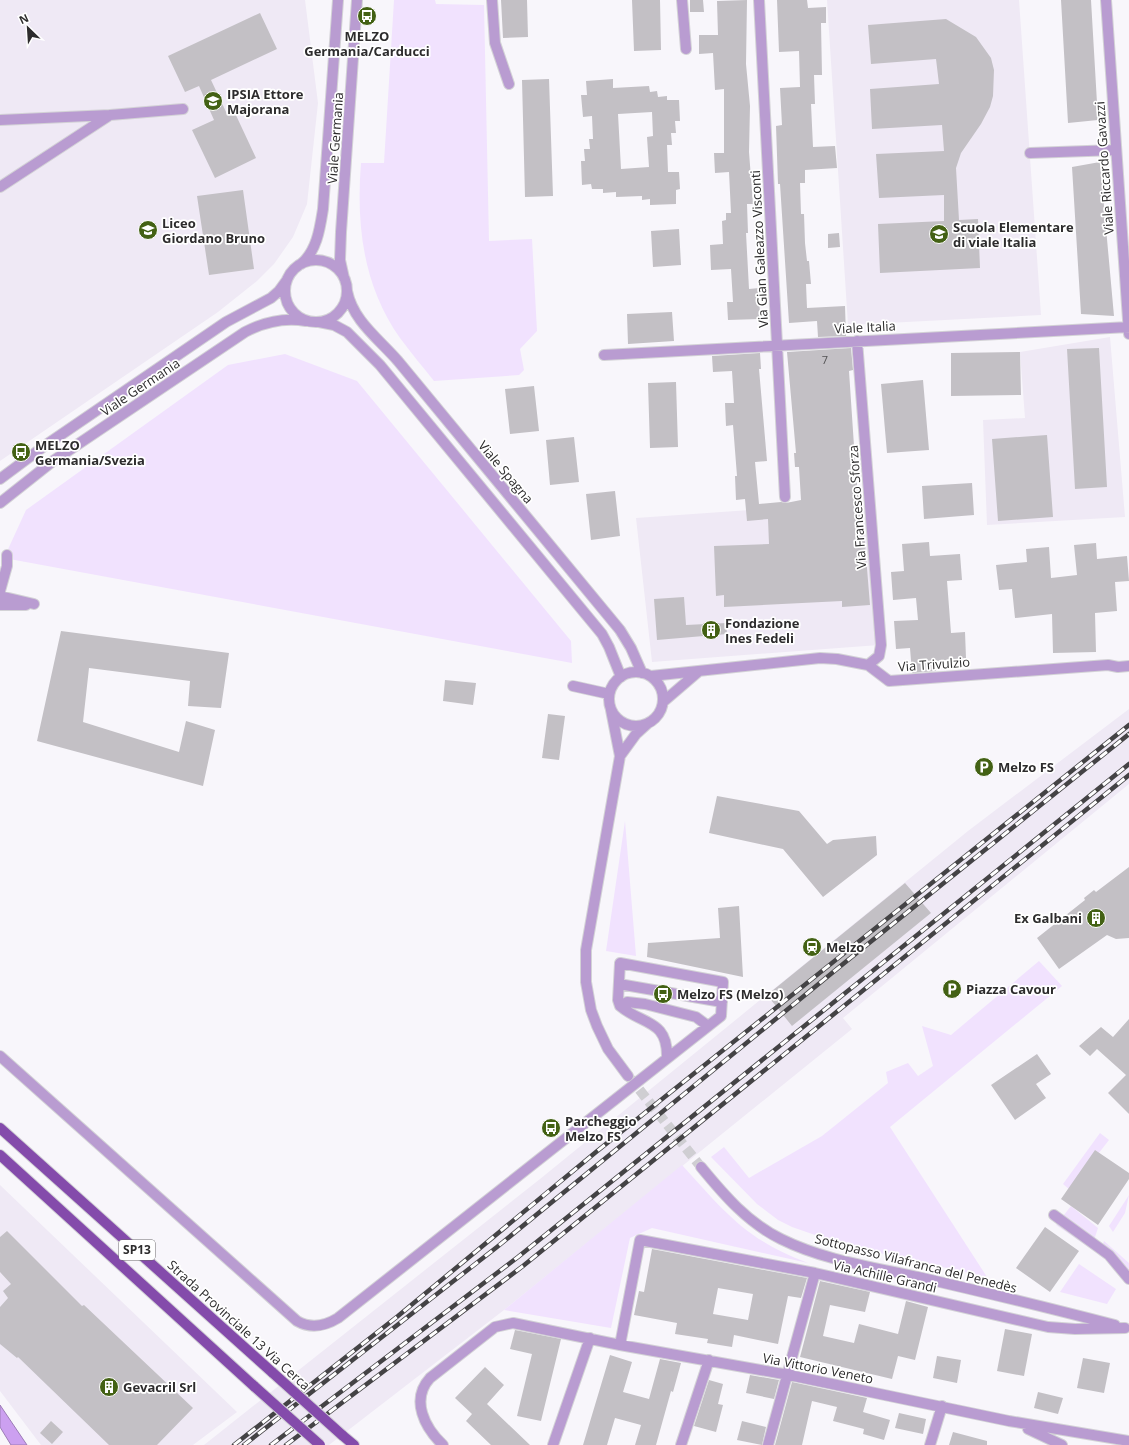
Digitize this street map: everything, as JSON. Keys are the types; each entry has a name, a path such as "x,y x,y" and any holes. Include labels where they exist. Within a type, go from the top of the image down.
{"main road":[{"name":"Strada Provinciale 13 Via Cerca","path":"0,1128 354,1445"},
{"name":"SP13","path":"0,1155 320,1445"}],"street":[{"name":"Viale Germania","path":"301,264 307,258 316,242 324,209 338,0"},
{"name":"Viale Germania","path":"344,278 340,260 341,232 357,0"},
{"path":"492,0 495,43 509,84"},
{"path":"682,0 686,50"},
{"name":"Via Gian Galeazzo Visconti","path":"759,0 785,497"},
{"name":"Viale Riccardo Gavazzi","path":"1106,0 1116,150 1126,258 1129,334"},
{"path":"0,120 183,109"},
{"path":"0,187 110,114"},
{"path":"1030,153 1116,150"},
{"path":"320,322 330,319 340,312 345,304 347,291 344,278 336,267 325,261 314,260 301,264 292,270 287,280 284,290 287,303 295,314 306,321 334,325 347,332 386,373 602,634 621,677"},
{"name":"Viale Germania","path":"0,479 43,447 226,322 271,298 279,291 287,280"},
{"name":"Viale Spagna","path":"347,291 352,307 360,320 398,361 620,630 646,674"},
{"name":"Viale Germania","path":"0,503 53,461 245,332 269,322 288,320 306,321"},
{"name":"Viale Italia","path":"604,355 1128,327"},
{"name":"Via Francesco Sforza","path":"858,341 881,645 880,656 868,665"},
{"path":"0,591 7,566 7,555"},
{"path":"0,596 34,604 16,606 0,605"},
{"name":"Via Trivulzio","path":"646,674 698,672 716,668 820,658 837,659 868,665 889,681 1108,665 1118,667 1129,666"},
{"name":"Via Trivulzio","path":"663,702 698,672"},
{"path":"620,756 636,734 656,718 661,710 663,702 662,692 658,683 646,674 631,673 621,677 612,687 609,694 620,756 586,950 588,994 595,1021 605,1044 628,1076"},
{"path":"573,686 609,694"},
{"path":"611,710 617,719 627,725 638,726 648,723"},
{"path":"0,1056 297,1321 310,1326 330,1322 365,1296 708,1026 720,1016 723,982 620,963 618,1000 620,1006 660,1029 667,1046 667,1058"},
{"path":"619,984 722,1002"},
{"path":"620,1006 627,1002 634,1002 696,1017 708,1026"},
{"name":"Sottopasso Vilafranca del Penedès","path":"700,1167 726,1197 754,1222 781,1240 835,1258 987,1293 1127,1328"},
{"path":"1054,1215 1109,1254 1128,1278"},
{"name":"Via Achille Grandi","path":"620,1345 640,1240 815,1273 1048,1327 1075,1330 1127,1328"},
{"path":"768,1445 789,1375 815,1273"},
{"name":"Via Vittorio Veneto","path":"443,1445 426,1426 422,1415 421,1395 428,1381 495,1327 513,1323 620,1345 789,1375 1010,1421 1129,1441"},
{"path":"553,1445 590,1338"},
{"path":"681,1445 709,1360"},
{"path":"930,1445 942,1406"},
{"name":"Via Vittorio Veneto","path":"1010,1421 1062,1445"},
{"name":"Via Vittorio Veneto","path":"1121,1445 1129,1441"}],"shaded area":[{"name":"Liceo Giordano Bruno","path":"0,0 305,0 318,103 307,204 293,237 274,264 257,281 218,312 0,461"},
{"path":"394,0 435,0 436,4 484,5 489,241 532,239 537,331 520,349 524,370 519,375 434,381 400,338 387,318 370,276 361,231 361,163 384,163"},
{"name":"Scuola Elementare di viale Italia","path":"827,0 1019,0 1041,315 848,325"},
{"path":"1110,337 1125,517 987,525 983,420 1025,418 1020,352"},
{"path":"285,354 357,381 571,641 572,663 4,558 26,510 228,365"},
{"path":"865,502 879,645 652,662 636,518"},
{"path":"1129,709 1129,784 843,1018 852,1029 504,1310 329,1445 204,1445 540,1179 968,831"},
{"path":"625,821 636,956 606,951"},
{"path":"1039,961 1062,986 890,1127 987,1277 844,1245 792,1227 778,1220 757,1204 711,1157 724,1147 749,1178 822,1136 888,1083 886,1072 908,1063 918,1076 933,1066 922,1026 951,1035"},
{"path":"1100,1133 1109,1140 1070,1190 1063,1184"},
{"path":"682,1165 724,1211 752,1234 768,1245 808,1263 652,1228 630,1238 611,1328 504,1310"},
{"name":"Gevacril Srl","path":"0,1185 237,1412 193,1445 41,1445 0,1391"},
{"path":"1129,1195 1125,1213 1113,1232 1109,1226"},
{"path":"1071,1206 1098,1228 1091,1249 1056,1225"},
{"path":"1104,1241 1129,1263 1129,1276 1099,1255"},
{"path":"1079,1264 1116,1289 1107,1304 1060,1292"},
{"path":"0,1405 27,1445 11,1445 0,1427"}],"building":[{"path":"501,0 527,0 528,37 503,38"},
{"path":"632,0 660,0 661,50 634,51"},
{"path":"690,0 703,0 704,12 690,12"},
{"path":"747,0 746,64 750,106 749,152 753,204 747,204 748,233 746,233 749,289 759,288 760,319 728,320 727,302 733,302 731,269 711,270 710,245 723,244 722,221 726,220 726,213 731,213 729,172 715,173 714,153 724,153 724,89 715,90 713,53 699,54 699,35 718,35 717,1"},
{"path":"777,0 807,0 808,8 826,7 826,23 821,23 822,75 814,75 815,104 811,104 813,147 835,146 837,168 805,170 805,183 800,183 801,214 804,214 805,243 807,261 809,261 811,284 806,284 807,308 845,306 846,336 818,337 817,321 789,323 780,184 778,184 776,126 782,125 780,88 800,87 799,51 779,52"},
{"path":"1061,0 1091,0 1098,120 1068,123"},
{"name":"IPSIA Ettore Majorana","path":"260,13 277,49 211,80 227,114 234,111 256,158 215,178 192,130 214,120 199,86 185,92 168,56"},
{"path":"946,19 976,37 991,58 994,70 993,96 990,107 981,124 961,153 956,168 959,220 978,219 980,268 880,273 878,224 944,221 944,195 879,198 876,154 944,151 942,125 872,129 870,89 939,84 936,59 871,64 868,25"},
{"path":"549,79 553,196 525,197 522,80"},
{"path":"613,79 613,88 649,86 650,92 657,91 658,97 667,96 667,100 679,100 680,121 675,121 676,133 671,133 672,145 667,145 668,172 679,172 680,189 676,190 676,204 650,205 650,199 642,200 642,196 616,197 616,192 603,193 603,189 592,189 591,184 582,185 581,161 585,161 584,149 590,149 589,139 593,139 592,116 583,117 581,95 587,95 586,81","holes":["652,112 653,136 647,137 649,167 621,169 618,114"]},
{"path":"1100,162 1114,316 1081,314 1072,167"},
{"path":"243,190 254,269 209,275 197,196"},
{"path":"679,229 681,265 653,267 651,231"},
{"path":"839,233 840,247 828,248 828,234"},
{"path":"672,312 674,341 628,344 627,314"},
{"path":"851,348 853,370 849,371 855,461 858,496 861,495 870,605 842,607 842,601 724,607 724,595 716,596 714,546 769,544 768,519 747,521 745,499 736,500 735,476 737,476 733,425 726,426 725,403 734,403 732,371 713,372 712,356 760,353 761,369 759,369 767,461 755,462 759,504 786,503 801,500 799,467 795,467 794,453 796,453 787,352"},
{"path":"1099,348 1107,487 1075,489 1067,349"},
{"path":"1020,352 1021,395 951,396 951,353"},
{"path":"923,380 929,450 887,453 881,384"},
{"path":"676,382 678,447 650,448 648,383"},
{"path":"534,386 539,431 510,434 505,389"},
{"path":"1047,435 1053,517 998,521 992,439"},
{"path":"574,437 579,482 550,485 546,440"},
{"path":"972,483 974,515 924,519 922,486"},
{"path":"615,491 620,536 591,540 586,494"},
{"path":"929,542 930,556 960,554 962,580 947,581 951,633 965,632 966,658 936,661 936,671 912,673 910,648 896,649 894,621 918,620 916,598 893,600 891,572 904,571 902,544"},
{"path":"1096,543 1097,559 1127,556 1129,581 1115,582 1117,611 1095,613 1096,652 1053,653 1052,614 1015,618 1012,589 999,590 996,565 1027,562 1026,549 1049,547 1051,578 1077,575 1074,545"},
{"path":"684,597 686,625 726,623 727,634 657,640 654,599"},
{"path":"61,631 229,653 221,708 188,706 190,681 89,668 83,722 179,752 186,721 215,730 203,786 37,741"},
{"path":"445,680 476,683 473,705 443,701"},
{"path":"548,714 565,716 559,760 542,758"},
{"path":"717,796 799,811 827,844 833,840 876,836 877,855 823,897 783,849 709,833"},
{"name":"Ex Galbani","path":"1129,867 1129,938 1116,939 1107,935 1059,969 1037,938 1085,900 1084,898 1094,890 1096,892"},
{"path":"905,883 931,913 792,1026 767,995"},
{"path":"739,906 743,977 647,957 648,943 720,938 718,908"},
{"path":"1129,1019 1129,1114 1108,1093 1126,1075 1097,1049 1090,1056 1079,1046 1101,1027 1113,1037"},
{"path":"1037,1054 1051,1074 1036,1084 1046,1098 1015,1120 991,1085"},
{"path":"1095,1150 1129,1173 1129,1179 1098,1225 1061,1199"},
{"path":"1045,1227 1079,1251 1050,1292 1016,1268"},
{"name":"Gevacril Srl","path":"7,1231 82,1306 84,1305 193,1408 157,1445 109,1445 18,1357 17,1358 0,1344 0,1307 8,1298 3,1291 11,1284 0,1272 0,1237"},
{"path":"652,1249 807,1278 801,1298 788,1296 778,1344 734,1335 732,1347 707,1343 708,1339 675,1334 677,1323 634,1315 639,1291 644,1292","holes":["718,1288 753,1294 748,1320 713,1314"]},
{"path":"820,1281 870,1292 865,1312 830,1305 823,1336 854,1343 859,1324 898,1334 906,1301 928,1307 915,1360 898,1356 892,1379 800,1357"},
{"path":"1005,1329 1032,1334 1024,1376 997,1371"},
{"path":"515,1330 561,1339 541,1421 517,1416 532,1354 510,1349"},
{"path":"610,1355 632,1362 623,1392 649,1399 660,1359 681,1363 673,1392 671,1391 656,1445 635,1445 641,1425 615,1418 607,1445 583,1445"},
{"path":"937,1356 961,1360 957,1383 933,1378"},
{"path":"1083,1358 1110,1363 1104,1393 1077,1388"},
{"path":"485,1367 504,1385 487,1404 530,1445 491,1445 466,1421 472,1414 455,1398"},
{"path":"750,1375 779,1380 774,1399 746,1393"},
{"path":"709,1380 723,1384 718,1404 723,1405 716,1432 694,1426"},
{"path":"792,1382 867,1398 863,1412 890,1420 884,1440 863,1434 864,1429 833,1421 837,1407 812,1401 802,1445 775,1445"},
{"path":"1038,1392 1063,1398 1058,1414 1034,1408"},
{"path":"899,1413 926,1419 923,1434 895,1428"},
{"path":"51,1421 63,1432 52,1444 40,1433"},
{"path":"742,1421 766,1427 762,1445 737,1440"},
{"path":"953,1432 987,1441 987,1445 949,1445"}],"tunnel":[{"path":"630,1078 701,1167"}],"railway":[{"path":"234,1445 398,1316 596,1152 1129,725"},
{"path":"244,1445 497,1247 843,964 1129,734"},
{"path":"271,1445 518,1257 1129,764"},
{"path":"286,1445 523,1266 1129,775"}],"place":[{"name":"MELZO Germania/Carducci","path":"367,16"},
{"name":"IPSIA Ettore Majorana","path":"213,101"},
{"name":"Liceo Giordano Bruno","path":"148,230"},
{"name":"Scuola Elementare di viale Italia","path":"939,234"},
{"name":"MELZO Germania/Svezia","path":"21,452"},
{"name":"Fondazione Ines Fedeli","path":"711,630"},
{"name":"Melzo FS","path":"984,767"},
{"name":"Ex Galbani","path":"1096,918"},
{"name":"Melzo","path":"812,947"},
{"name":"Piazza Cavour","path":"952,989"},
{"name":"Melzo FS (Melzo)","path":"663,994"},
{"name":"Parcheggio Melzo FS","path":"551,1128"},
{"name":"Gevacril Srl","path":"109,1387"}]}
